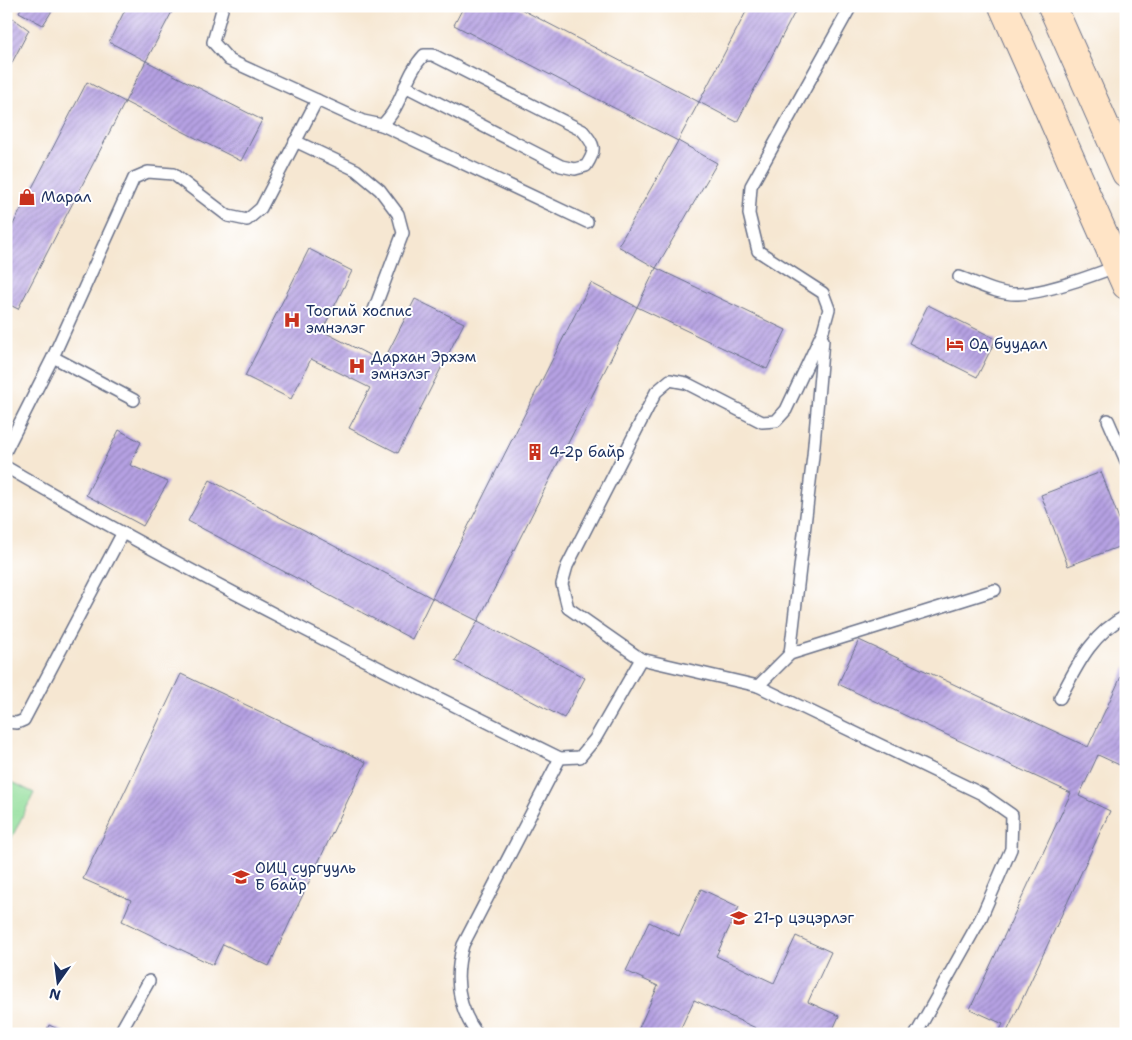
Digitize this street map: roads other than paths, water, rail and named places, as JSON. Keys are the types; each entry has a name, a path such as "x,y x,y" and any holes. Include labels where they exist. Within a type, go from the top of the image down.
{"main road":[{"path":"1003,6 1122,276"},
{"path":"1052,6 1126,173"}],"lane":[{"path":"223,6 213,42 229,60 363,122 382,125 587,222"},
{"path":"850,7 751,186 749,214 758,251 823,293 829,309 823,331 786,410 776,421 762,422 686,383 670,380 656,392 567,566 562,584 568,608 641,659 758,686 982,794 1012,815 1012,849 981,918 916,1034"},
{"path":"382,125 393,115 405,86 417,62 424,55 433,54 583,130 593,144 593,155 586,166 574,169 561,166 405,86"},
{"path":"6,450 53,357 134,178 148,172 173,174 228,216 247,220 261,208 317,100"},
{"path":"295,141 356,170 380,190 398,214 403,233 374,310"},
{"path":"959,277 1001,292 1017,294 1080,280 1122,276"},
{"path":"790,654 813,456 823,331"},
{"path":"53,357 134,400"},
{"path":"1108,420 1126,460"},
{"path":"6,467 122,534 372,665 560,758 580,756 595,740 641,659"},
{"path":"6,722 17,724 24,720 122,534"},
{"path":"758,686 790,654 995,590"},
{"path":"1060,698 1087,647 1110,624 1126,616"},
{"path":"477,1034 468,1020 458,991 459,961 464,946 560,758"},
{"path":"119,1034 149,981"}],"place":[{"name":"Марал","path":"27,197"},
{"name":"Тоогий хоспис эмнэлэг","path":"292,320"},
{"name":"Од буудал","path":"955,344"},
{"name":"Дархан Эрхэм эмнэлэг","path":"357,366"},
{"name":"4-2р байр","path":"535,452"},
{"name":"ОИЦ сургууль Б байр","path":"241,877"},
{"name":"21-р цэцэрлэг","path":"739,918"}]}
